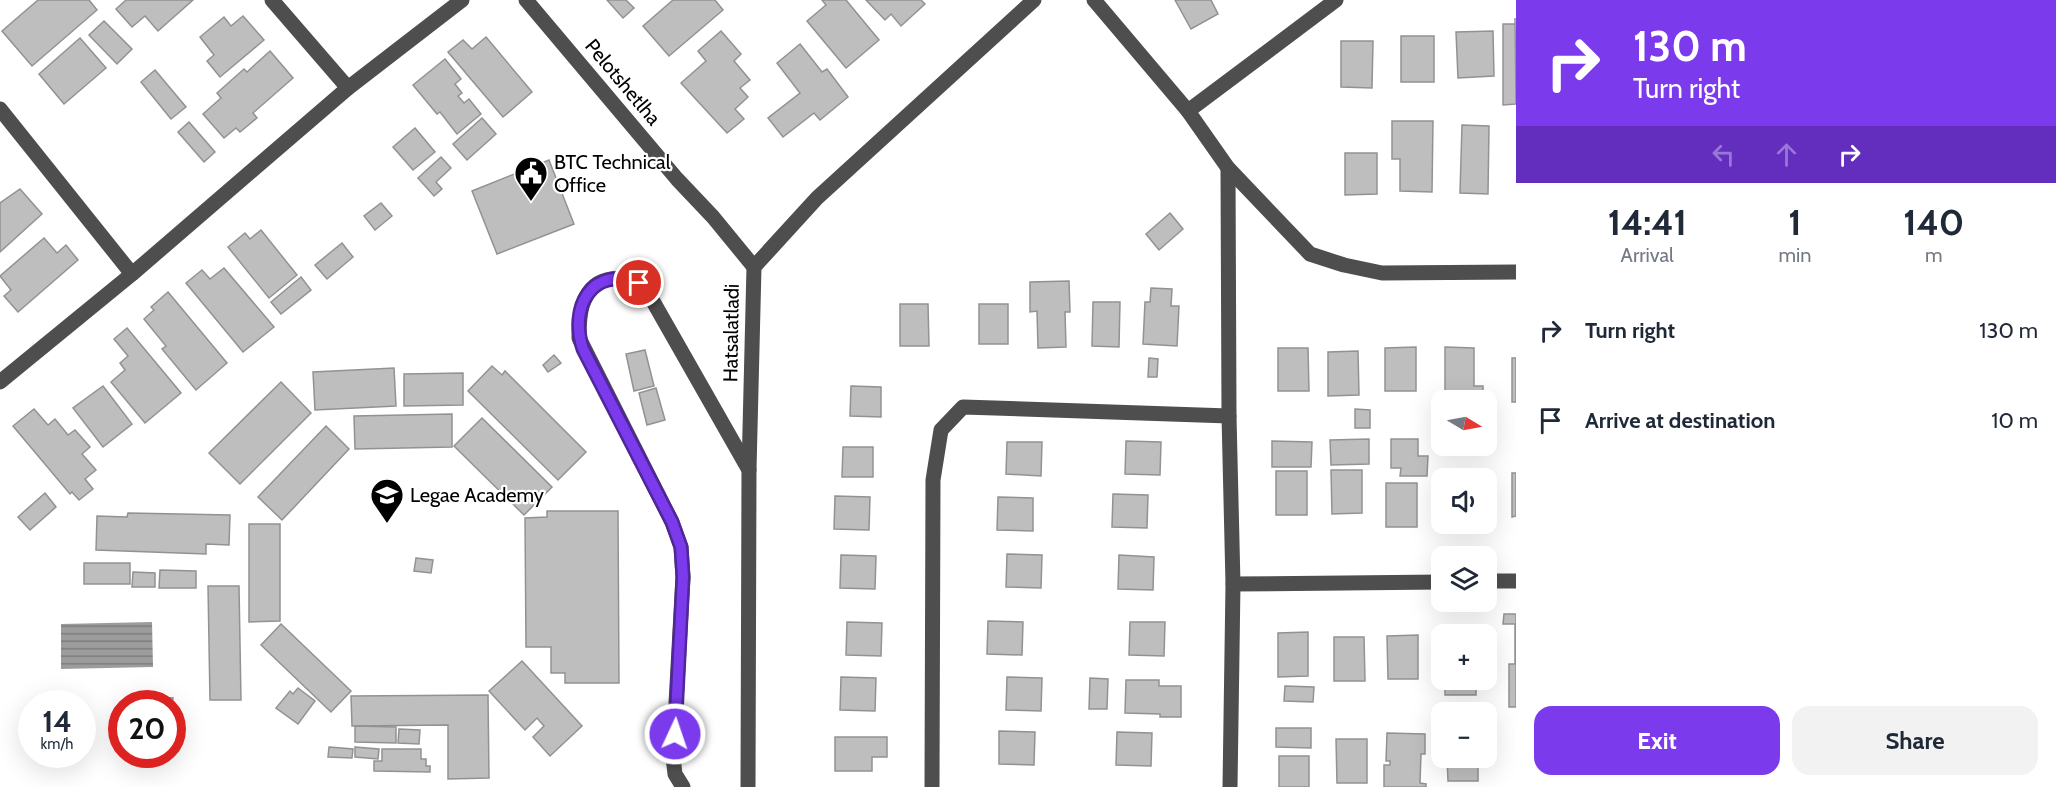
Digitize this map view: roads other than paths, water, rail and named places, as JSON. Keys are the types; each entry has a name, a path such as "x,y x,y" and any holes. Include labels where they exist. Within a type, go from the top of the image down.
{"street":[{"path":"272,0 348,88"},
{"path":"0,382 132,274 348,88 462,0"},
{"name":"Pelotshetlha","path":"526,0 754,267"},
{"name":"Hatsalatladi","path":"748,787 749,470 754,267 817,198 1034,0"},
{"path":"1094,0 1188,111 1228,168 1310,254 1344,265 1382,273 1516,272"},
{"path":"1188,111 1336,0"},
{"path":"0,109 132,274"},
{"path":"1228,168 1229,416 1233,584 1230,787"},
{"path":"683,787 675,774 673,757 683,577 681,547 672,522 579,338 579,322 584,301 593,286 604,280 615,278 630,280 646,289 749,470"},
{"path":"932,787 933,480 941,430 963,407 1229,416"},
{"path":"1497,581 1516,581"},
{"path":"1233,584 1431,582"}],"place":[{"name":"BTC Technical Office","path":"531,202"},
{"name":"Legae Academy","path":"387,524"}]}
